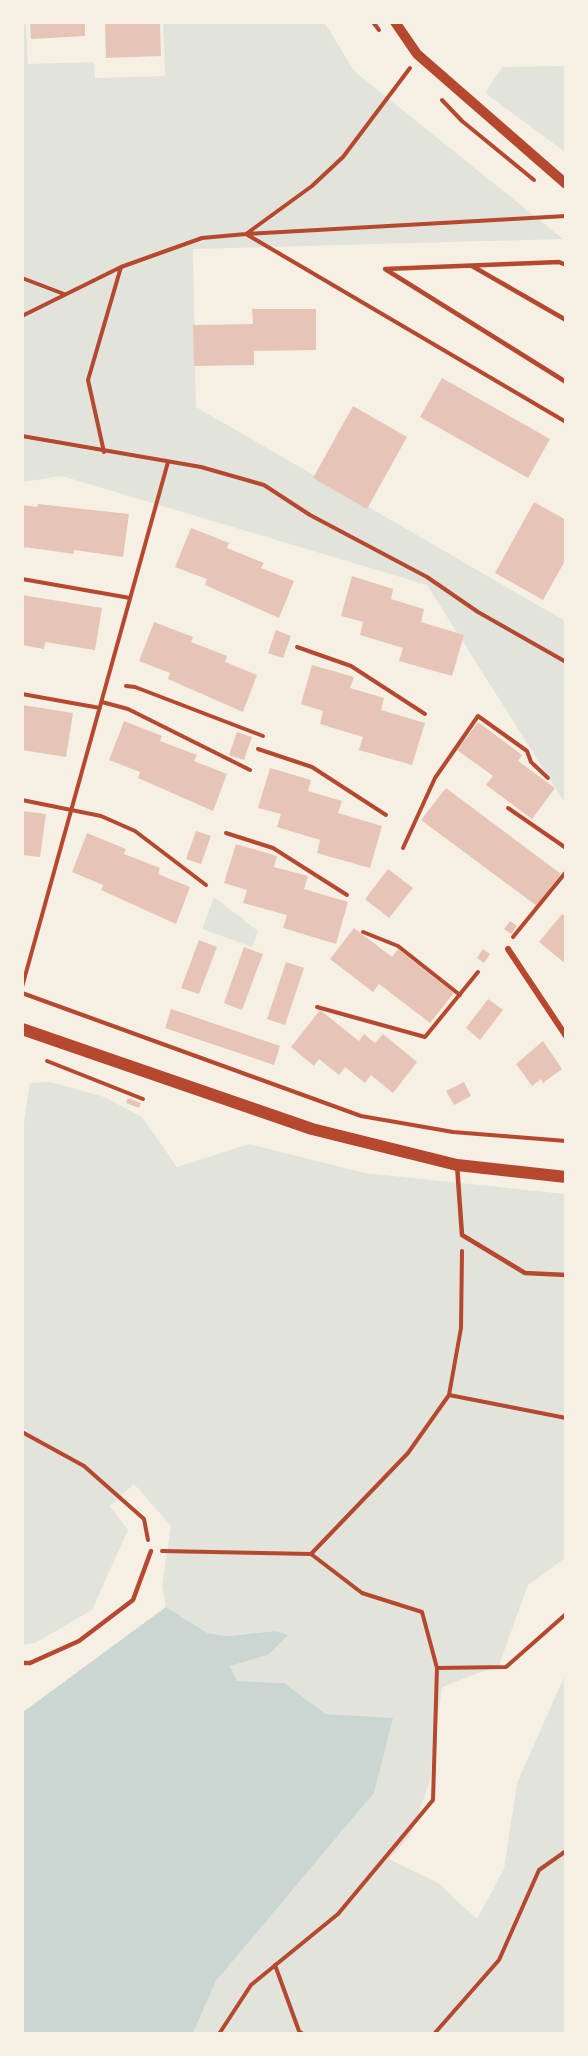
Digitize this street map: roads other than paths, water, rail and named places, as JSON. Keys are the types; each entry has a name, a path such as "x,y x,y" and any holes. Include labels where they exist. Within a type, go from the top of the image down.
{"main road":[{"path":"22,1029 312,1129 457,1165 566,1177"}],"street":[{"path":"395,22 417,54 566,184"},
{"path":"548,168 566,178"},
{"path":"508,949 566,1036"}],"lane":[{"path":"566,265 559,262 385,269 566,382"},
{"path":"470,266 566,320"},
{"path":"457,1165 462,1235 525,1273 566,1275"},
{"path":"22,1663 30,1663 79,1641 133,1600 151,1551"}]}
